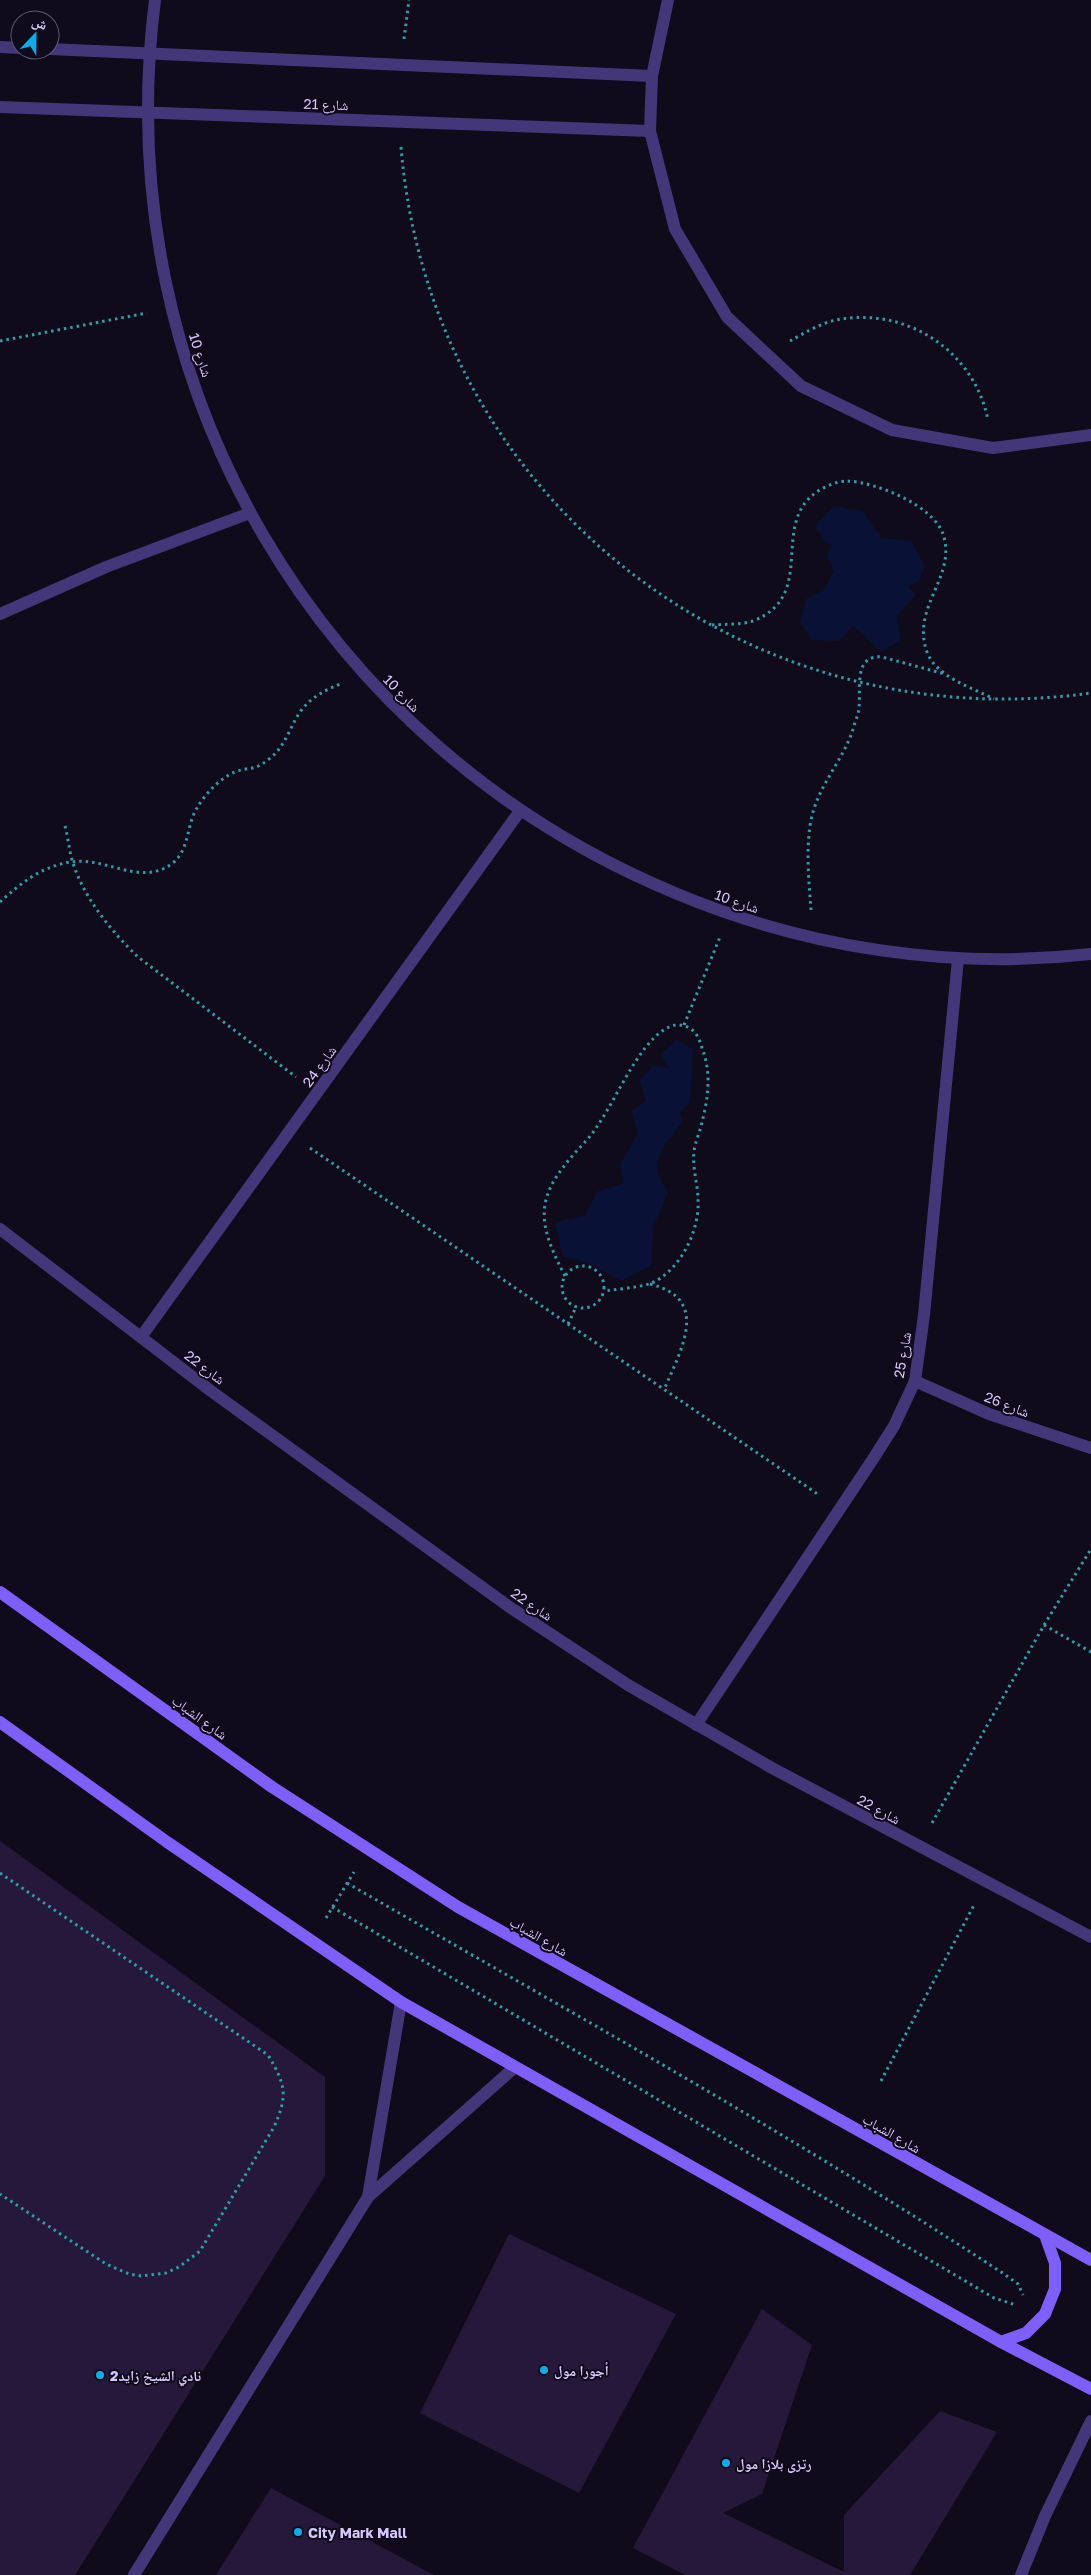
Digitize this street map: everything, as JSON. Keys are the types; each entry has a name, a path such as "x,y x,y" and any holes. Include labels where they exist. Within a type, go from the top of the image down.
{"street":[{"name":"شارع 10","path":"155,0 148,53 146,112 152,211 170,308 203,413 250,513 303,599 366,678 414,726 466,771 520,811 621,870 728,915 812,938 885,952 958,959 1050,959 1091,954"},
{"path":"668,0 652,76 650,131 675,229 727,317 801,386 892,430 993,448 1091,435"},
{"path":"60,49 652,76"},
{"name":"شارع 21","path":"0,107 650,131"},
{"path":"0,614 106,567 250,513"},
{"name":"شارع 24","path":"141,1337 520,811"},
{"name":"شارع 25","path":"696,1725 841,1510 894,1426 915,1381 924,1315 958,959"},
{"name":"شارع 22","path":"0,1228 211,1391 508,1606 628,1685 696,1725 918,1847 1091,1937"},
{"name":"شارع 26","path":"915,1381 989,1414 1091,1448"},
{"name":"شارع الشباب","path":"0,1592 272,1787 458,1908 1091,2260"},
{"path":"0,1722 166,1842 401,2002 514,2068 1001,2342 1091,2389"},
{"path":"368,2197 401,2002"},
{"path":"134,2575 368,2197 514,2068"},
{"path":"1001,2342 1026,2333 1045,2314 1055,2289 1055,2263 1045,2236"},
{"path":"1021,2575 1045,2516 1091,2421"}],"path":[{"path":"401,65 409,0"},
{"path":"399,122 412,224 425,274 442,323 463,370 488,414 517,457 549,497 586,534 652,589 710,626 758,649 808,668 860,683 904,692 997,700 1052,698 1091,693"},
{"path":"0,341 170,308"},
{"path":"767,354 801,335 835,320 872,317 908,324 940,342 967,368 984,400 993,448"},
{"path":"710,626 751,622 769,613 782,598 790,580 793,532 800,510 813,495 838,483 847,481 871,486 894,494 923,510 936,520 944,535 947,552 944,571 926,610 922,635 928,655 945,674"},
{"path":"812,938 808,853 810,826 816,799 853,732 859,708 860,683 864,663 878,656 945,674 997,700"},
{"path":"0,902 20,883 46,868 73,861 98,863 139,873 156,872 172,864 187,841 195,809 212,787 235,772 255,769 272,757 286,738 299,714 312,698 348,681 366,678"},
{"path":"65,826 73,861 105,920 132,950 318,1093"},
{"path":"684,1025 728,915"},
{"path":"565,1276 546,1233 544,1211 548,1189 560,1168 594,1132 652,1040 671,1026 684,1025 693,1030 699,1039 708,1074 707,1104 694,1150 694,1176 698,1201 696,1226 686,1249 676,1262 650,1283"},
{"path":"288,1134 841,1510"},
{"path":"604,1292 603,1282 599,1273 591,1267 581,1266 571,1269 561,1285 562,1294 567,1302 576,1307 593,1306 604,1292 650,1283 664,1287 676,1295 684,1308 688,1321 687,1336 664,1390"},
{"path":"568,1324 576,1307"},
{"path":"918,1847 1044,1625 1091,1549"},
{"path":"1044,1625 1091,1652"},
{"path":"311,1940 368,1851"},
{"path":"0,1873 268,2055 281,2076 284,2093 281,2111 274,2127 200,2251 166,2273 141,2276 129,2274 106,2264 0,2194"},
{"path":"332,1907 994,2298 1017,2305 1024,2299 1018,2284 910,2212 814,2153 347,1883"},
{"path":"881,2081 986,1883"}],"water":[{"path":"834,506 863,511 881,538 911,541 925,567 918,581 907,587 916,594 897,616 900,641 881,652 853,625 839,641 812,640 800,623 806,599 823,591 834,571 827,556 831,544 825,541 815,526"},
{"path":"677,1040 693,1049 690,1102 680,1112 682,1122 664,1147 658,1163 661,1181 668,1192 653,1227 651,1266 621,1281 592,1264 563,1257 555,1222 585,1216 598,1191 623,1184 620,1164 638,1134 632,1111 646,1101 640,1080 654,1065 669,1068 660,1055"}],"building":[{"name":"نادي الشيخ زايد2","path":"0,1841 325,2077 325,2176 75,2575 0,2575"},
{"name":"أجورا مول","path":"509,2234 676,2314 579,2493 420,2413"},
{"name":"رتزى بلازا مول","path":"762,2309 812,2345 762,2494 723,2513 844,2572 844,2515 940,2411 997,2432 910,2575 685,2575 633,2548"},
{"name":"City Mark Mall","path":"271,2488 434,2575 216,2575"}],"place":[{"name":"أجورا مول","path":"544,2370"},
{"name":"نادي الشيخ زايد2","path":"100,2375"},
{"name":"رتزى بلازا مول","path":"726,2463"},
{"name":"City Mark Mall","path":"298,2532"}]}
